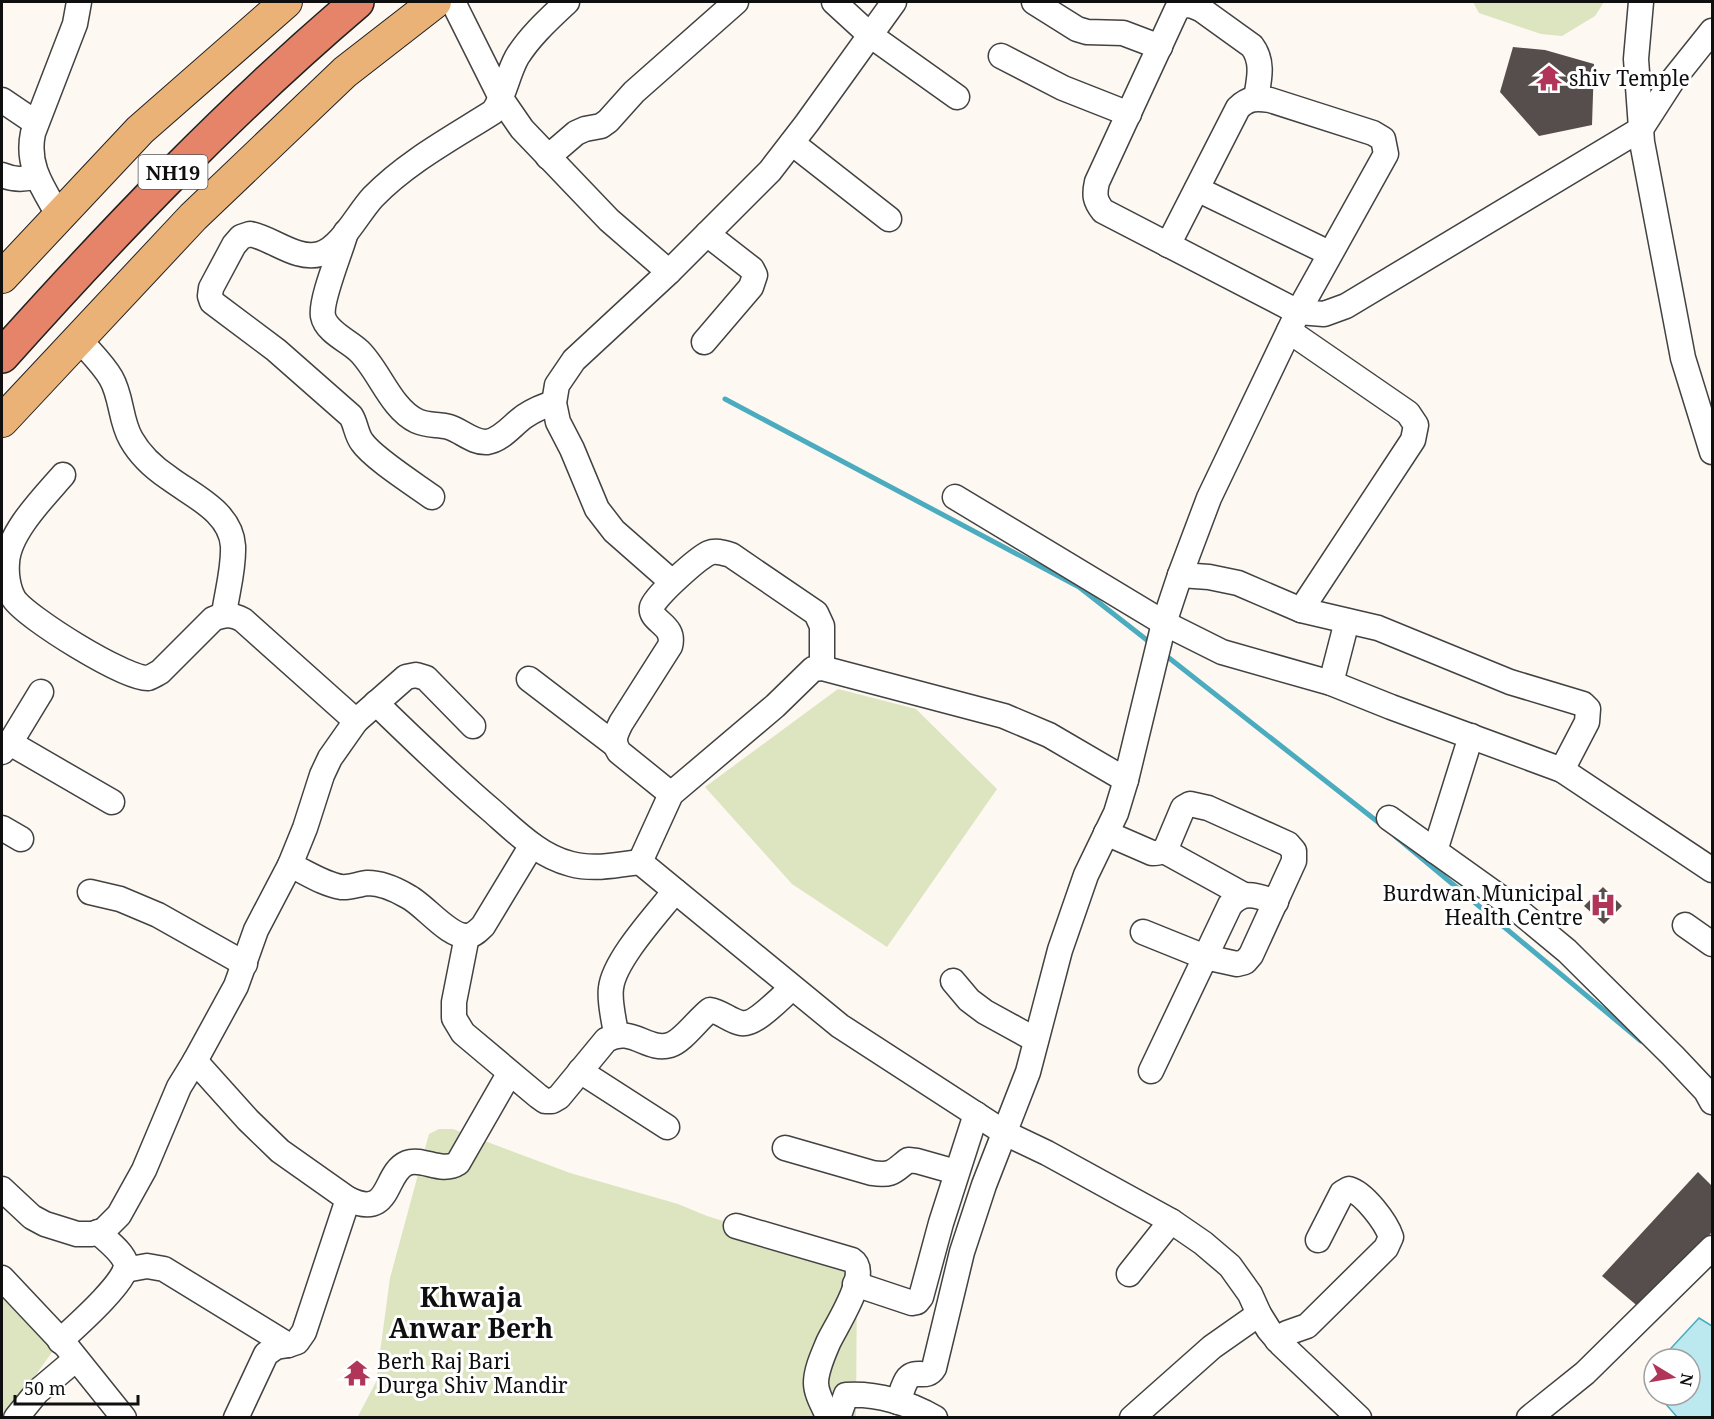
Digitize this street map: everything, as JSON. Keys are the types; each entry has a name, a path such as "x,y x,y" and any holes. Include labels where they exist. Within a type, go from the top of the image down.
{"highway":[{"name":"NH19","path":"2,323 45,273 173,140 323,2"},
{"name":"NH19","path":"2,356 78,271 172,173 293,56 357,2"}],"main road":[{"path":"2,277 140,130 286,2"},
{"path":"2,422 193,217 345,72 435,2"}],"street":[{"path":"59,216 37,176 29,147 36,123 75,24 79,2"},
{"path":"453,2 502,100 522,129 609,220 669,272"},
{"path":"432,497 366,447 356,431 351,416 276,350 212,303 211,288 234,245 241,237 250,234 259,236 308,255 321,254 334,246 373,197 411,165 493,112 502,100 506,82 517,57 536,32 567,2"},
{"path":"548,157 576,133 601,126 608,121 634,92 736,2"},
{"path":"834,2 870,35 957,97"},
{"path":"672,582 614,531 597,509 558,422 554,403 557,385 574,360 669,272 770,171 894,2"},
{"path":"1034,2 1077,29 1087,32 1123,33 1160,46"},
{"path":"1641,2 1636,59 1642,142 1683,358 1712,446"},
{"path":"1256,98 1260,69 1257,53 1252,46 1202,10 1184,5 1177,9 1097,182 1095,194 1097,204 1103,211 1168,245 1293,322 1408,413 1416,425 1413,440 1301,610"},
{"path":"1293,322 1346,306 1641,129 1672,81 1713,31"},
{"path":"1001,56 1063,88 1129,114"},
{"path":"898,1402 909,1377 913,1374 927,1375 934,1368 962,1252 984,1185 1028,1072 1060,950 1086,875 1116,813 1164,623 1209,498 1293,322 1329,253 1386,154 1383,139 1373,133 1270,100 1256,98 1246,101 1238,108 1168,245"},
{"path":"2,100 36,123"},
{"path":"792,143 889,219"},
{"path":"2,175 16,179 37,176"},
{"path":"1197,189 1329,253"},
{"path":"347,230 328,288 323,316 327,325 359,351 406,413 416,421 450,427 475,440 485,442 495,440 525,415 554,403"},
{"path":"704,342 751,287 755,275 752,269 707,234"},
{"path":"79,339 111,378 130,439 146,460 215,510 229,529 233,544 232,565 224,614"},
{"path":"63,475 27,519 12,543 6,562 8,582 14,598 28,613 58,634 124,671 149,678 160,672 213,619 224,614 234,615 243,620 356,721"},
{"path":"954,497 1164,623 1222,652 1331,683 1562,770 1713,870"},
{"path":"614,744 615,735 621,723 670,646 672,639 670,631 652,615 653,603 672,582 709,553 720,552 731,555 816,613 822,626 822,668"},
{"path":"1180,575 1209,577 1238,583 1301,610 1378,628 1510,682 1583,704 1588,709 1587,722 1562,770"},
{"path":"1331,683 1347,621"},
{"path":"639,862 671,794 775,706 813,669 822,668 1004,716 1049,735 1126,780"},
{"path":"2,1189 23,1210 45,1224 77,1234 103,1231 119,1215 128,1201 144,1170 179,1087 229,1002 256,930 290,865 322,775 330,758 356,721 406,677 416,675 426,678 473,726"},
{"path":"529,679 614,744 620,752 671,794"},
{"path":"41,692 6,748 112,802"},
{"path":"376,703 442,768 532,845 550,857 572,865 612,866 639,862 840,1026 1005,1133 1047,1153 1171,1221 1203,1243 1230,1266 1250,1294 1259,1314 1277,1340 1359,1418"},
{"path":"1435,851 1471,736"},
{"path":"1143,932 1205,957 1237,964 1245,962 1251,954 1294,861 1294,851 1288,844 1208,808 1190,804 1184,808 1164,851"},
{"path":"1389,818 1515,908 1567,951 1673,1056 1706,1091 1713,1102"},
{"path":"1106,833 1152,853 1164,851 1244,895"},
{"path":"290,865 339,886 350,887 369,883 393,888 413,898 448,928 467,936 483,926 532,845"},
{"path":"616,1034 611,995 615,973 623,959 675,891"},
{"path":"90,892 120,899 159,915 245,964"},
{"path":"1151,1071 1230,905 1244,895 1254,895 1276,902"},
{"path":"1685,925 1713,944"},
{"path":"467,936 454,1002 454,1018 463,1033 509,1074 545,1101 552,1101 559,1096 606,1040 616,1034 631,1035 668,1046 710,1011 719,1012 740,1023 748,1023 758,1018 792,988"},
{"path":"952,981 969,1000 985,1012 1036,1041"},
{"path":"195,1061 248,1120 280,1151 348,1199 358,1204 368,1205 375,1203 384,1195 407,1163 415,1162 445,1167 458,1162 509,1074"},
{"path":"580,1071 667,1127"},
{"path":"855,1284 905,1301 917,1302 924,1288 956,1172 975,1114"},
{"path":"784,1148 886,1175 896,1172 908,1160 956,1172"},
{"path":"1277,1340 1287,1333 1307,1326 1386,1248 1391,1237 1369,1204 1360,1194 1349,1189 1342,1193 1318,1240"},
{"path":"236,1418 266,1354 276,1347 297,1342 304,1332 348,1199"},
{"path":"1129,1274 1171,1221"},
{"path":"736,1226 857,1263 855,1284 842,1320 828,1343 817,1377 816,1386 829,1418"},
{"path":"16,1418 125,1270 126,1264 122,1258 98,1232"},
{"path":"1529,1418 1585,1373 1713,1248"},
{"path":"125,1270 147,1266 164,1269 288,1345"},
{"path":"2,1278 68,1350 124,1418"},
{"path":"1132,1418 1212,1347 1259,1314"},
{"path":"838,1418 846,1395 862,1394 898,1402 935,1418"}],"green space":[{"path":"1473,2 1604,2 1595,16 1562,36 1541,34 1479,13"},
{"path":"838,689 916,709 997,789 887,947 792,884 705,787"},
{"path":"439,1129 453,1129 570,1173 678,1204 707,1216 857,1263 856,1417 357,1418 376,1382 390,1278 429,1134"},
{"path":"2,1276 60,1341 5,1418 2,1417"}],"water":[{"path":"1699,1318 1712,1326 1712,1417 1677,1417 1668,1407 1702,1407 1702,1347 1672,1347"}],"building":[{"name":"shiv Temple","path":"1513,47 1545,50 1594,64 1592,125 1539,136 1500,92"},
{"path":"1603,887 1622,906 1604,924 1584,906"},
{"path":"1698,1172 1712,1186 1712,1232 1641,1309 1602,1276"}],"waterway":[{"path":"725,399 1079,587 1152,644"},
{"path":"1164,654 1383,826"},
{"path":"1395,836 1641,1041"}],"place":[{"name":"shiv Temple","path":"1549,78"},
{"name":"Burdwan Municipal Health Centre","path":"1603,905"},
{"name":"Berh Raj Bari Durga Shiv Mandir","path":"357,1373"}],"district":[{"name":"Khwaja Anwar Berh","path":"471,1312"}]}
